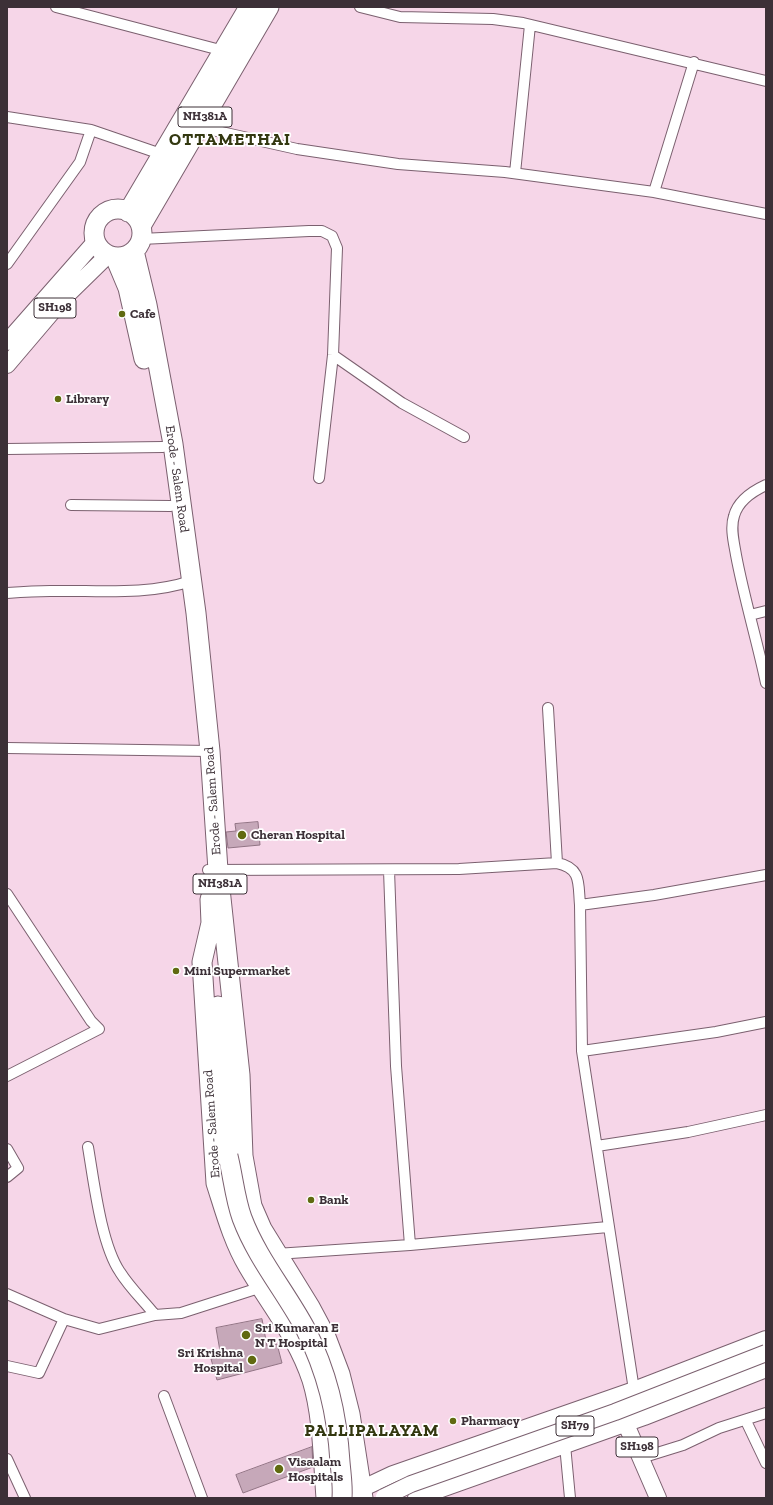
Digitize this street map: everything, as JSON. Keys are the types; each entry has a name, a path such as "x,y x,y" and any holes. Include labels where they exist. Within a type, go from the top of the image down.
{"highway":[{"name":"NH381A","path":"138,239 133,215 128,212 161,154 186,117 249,7"},
{"name":"NH381A","path":"138,239 199,127 269,7"},
{"path":"95,242 94,229 96,223 104,214 115,209 128,212"},
{"path":"111,256 128,255 138,239"},
{"name":"Erode - Salem Road","path":"138,239 147,305 173,444 186,583 205,751 213,870 240,1075 242,1156 252,1206 262,1229 290,1277 310,1307 326,1337 340,1374 350,1414 362,1494"},
{"name":"NH381A","path":"95,242 100,250 111,256"},
{"name":"Erode - Salem Road","path":"111,256 128,288 163,447 171,506 186,583"},
{"name":"Erode - Salem Road","path":"213,870 211,923 202,962 216,1183 226,1214 247,1264 261,1288 291,1332 312,1380 319,1421 326,1498"},
{"path":"211,923 228,1156 237,1199 248,1233 272,1277 305,1328 328,1385 338,1431 342,1498"}],"main road":[{"name":"SH198","path":"7,342 95,242"},
{"name":"SH198","path":"7,365 64,298 111,256"},
{"path":"342,1498 362,1494 400,1471 634,1390 766,1339"},
{"name":"SH79","path":"383,1498 411,1484 615,1412 766,1353"},
{"path":"416,1498 626,1424 766,1369"},
{"name":"SH198","path":"614,1397 658,1498"}],"street":[{"path":"56,7 224,51"},
{"path":"360,7 401,12 493,19 530,24 694,62 766,81"},
{"path":"515,173 530,24"},
{"path":"654,192 694,62"},
{"path":"7,117 90,130 161,154"},
{"path":"199,127 297,149 398,164 515,173 654,192 766,214"},
{"path":"7,264 80,162 90,130"},
{"path":"138,239 309,231 322,231 332,236 337,248 333,354 319,478"},
{"path":"333,354 402,403 464,437"},
{"path":"7,449 163,447"},
{"path":"766,485 753,492 740,504 734,515 732,532 740,578 766,683"},
{"path":"71,504 171,506"},
{"path":"7,593 50,591 132,591 186,583"},
{"path":"750,615 766,611"},
{"path":"548,708 557,863"},
{"path":"7,748 205,751"},
{"path":"213,870 459,869 557,863 573,869 578,882 580,906 582,1051 634,1390"},
{"path":"389,870 396,1066 410,1245"},
{"path":"580,906 654,895 766,874"},
{"path":"7,894 91,1021 99,1028 7,1076"},
{"path":"582,1051 716,1032 766,1022"},
{"path":"597,1146 688,1132 766,1116"},
{"path":"88,1147 103,1227 114,1262 120,1272 155,1315"},
{"path":"7,1149 18,1168 7,1177"},
{"path":"247,1264 276,1254 410,1245 608,1226"},
{"path":"7,1294 64,1319 98,1328 155,1315 180,1313 261,1288 290,1277"},
{"path":"7,1366 39,1373 64,1319"},
{"path":"164,1396 202,1498"},
{"path":"641,1458 682,1445 719,1428 766,1413"},
{"path":"746,1420 766,1463"},
{"path":"564,1445 570,1498"},
{"path":"7,1459 25,1498"}],"building":[{"path":"258,822 260,845 228,848 226,832 236,831 235,824"},
{"path":"262,1319 267,1346 277,1344 282,1363 217,1380 211,1359 221,1357 216,1328"},
{"path":"312,1447 313,1467 243,1493 236,1475"}],"place":[{"name":"Cafe","path":"122,314"},
{"name":"Library","path":"58,399"},
{"name":"Cheran Hospital","path":"242,835"},
{"name":"Mini Supermarket","path":"176,971"},
{"name":"Bank","path":"311,1200"},
{"name":"Sri Kumaran E N T Hospital","path":"246,1335"},
{"name":"Sri Krishna Hospital","path":"252,1360"},
{"name":"Pharmacy","path":"453,1421"},
{"name":"Visaalam Hospitals","path":"279,1469"}],"district":[{"name":"OTTAMETHAI","path":"230,140"},
{"name":"PALLIPALAYAM","path":"372,1431"}]}
